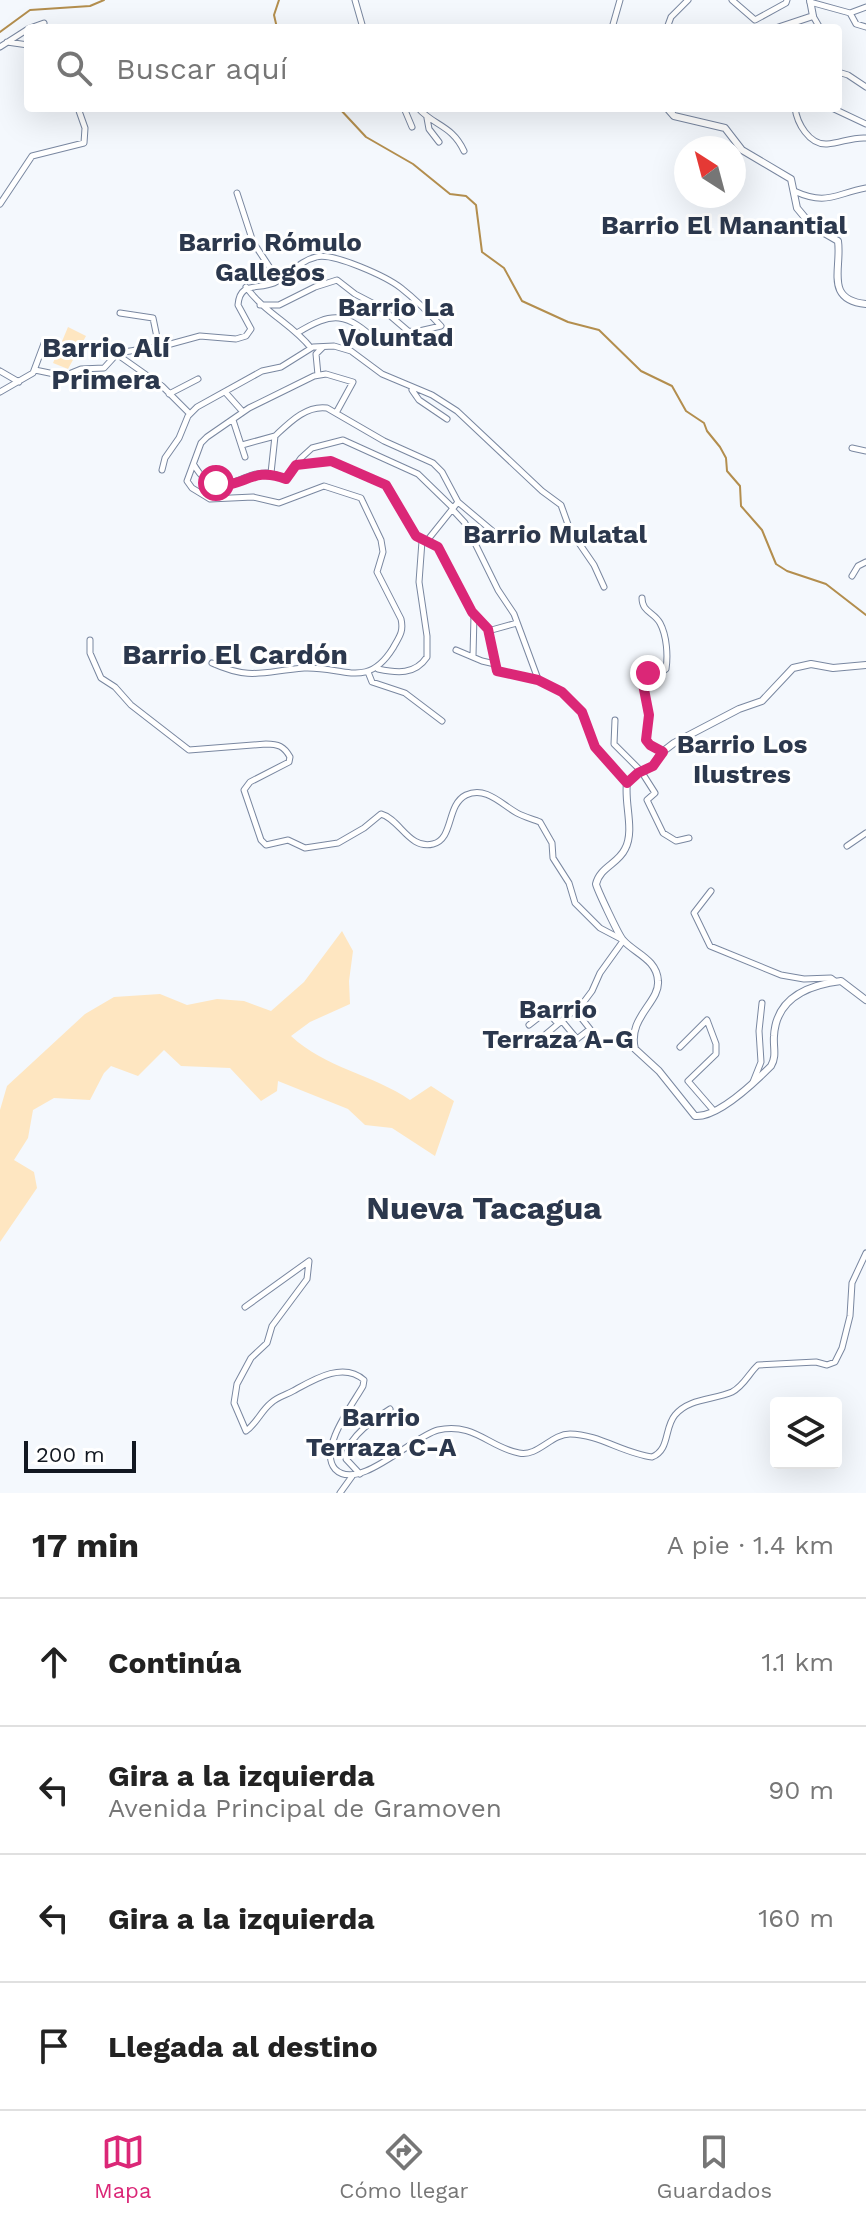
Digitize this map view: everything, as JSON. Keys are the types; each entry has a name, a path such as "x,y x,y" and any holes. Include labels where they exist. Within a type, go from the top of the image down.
{"street":[{"path":"355,0 362,24"},
{"path":"613,24 620,0"},
{"path":"668,24 671,17 688,0"},
{"path":"732,0 750,18 757,20 787,0"},
{"path":"818,24 810,1 850,13 866,7"},
{"path":"850,13 856,24 866,27"},
{"path":"789,24 813,16"},
{"path":"0,47 24,31"},
{"path":"7,42 24,44"},
{"path":"842,73 866,87"},
{"path":"0,204 32,156 84,143 85,128 79,112"},
{"path":"406,112 412,127"},
{"path":"422,112 453,132 464,151"},
{"path":"670,112 674,116 725,128 742,150 790,177 795,205 805,219 838,241 836,278 839,289 851,301 866,304"},
{"path":"796,112 801,127 821,143 866,138"},
{"path":"840,112 866,124"},
{"path":"427,118 429,129 439,142"},
{"path":"794,191 821,200 866,188"},
{"path":"237,193 253,242 278,280"},
{"path":"35,370 64,376 81,369 104,368 117,355 140,348 159,347 200,336 232,339 246,336 250,326 238,305 240,294 246,287 278,280 316,256 337,258 395,284 441,326 408,331 380,307 337,280 279,305 260,305"},
{"path":"246,287 260,305 297,333 311,348"},
{"path":"120,313 153,318 159,347"},
{"path":"297,333 334,316 361,328 378,342"},
{"path":"0,392 35,370 45,341"},
{"path":"318,375 316,354 325,346"},
{"path":"162,470 165,458 190,414 204,403 262,371 281,367 311,348 325,346 351,351 382,374 432,395 457,411 542,491 559,503 570,530 594,565 604,587"},
{"path":"117,355 129,361 190,414"},
{"path":"0,371 19,382"},
{"path":"212,663 251,674 273,674 305,668 368,672 377,668 389,654 403,627 377,572 383,552 381,540 361,498 324,486 283,503 253,497 210,499 188,483 188,475 203,440 243,412 318,375 353,382 336,413"},
{"path":"169,394 198,379"},
{"path":"411,387 419,400 447,419"},
{"path":"226,393 243,412"},
{"path":"242,445 275,436 300,415 323,407 437,466 458,502 496,534"},
{"path":"233,420 245,457"},
{"path":"271,473 275,436"},
{"path":"193,464 207,479 226,485 263,473 286,479 312,448 346,441 418,474 465,523 517,623 538,680"},
{"path":"852,448 866,451"},
{"path":"296,465 331,461 384,483 416,536 440,550 474,615 488,631 495,664 501,674 538,680 562,692 582,712 595,747 627,783 627,846 620,857 602,871 596,884 623,940"},
{"path":"377,668 405,672 427,657 419,582 424,541 458,502"},
{"path":"852,576 858,566 866,562"},
{"path":"642,598 644,609 661,625 666,648 666,669 646,674 642,679 649,715 646,740 663,752"},
{"path":"473,656 474,615"},
{"path":"488,631 517,623"},
{"path":"90,640 90,653 101,678 189,750 276,744 287,750 289,762 250,782 244,790 261,840 266,845 288,840 305,848 338,843 381,814 390,818 414,841 435,844 448,827 453,807 473,793 487,794 518,814 540,822 552,843 553,858 569,883 575,903 600,928 645,957 657,974 657,990 643,1009 637,1025 633,1040 635,1049 664,1076 692,1114 702,1117 714,1111 752,1083 775,1059 774,1031 787,1002 798,992 843,981 866,1000"},
{"path":"456,650 495,664"},
{"path":"627,783 653,766 663,752 691,733 762,701 797,666 833,668 866,665"},
{"path":"368,672 372,682 402,691 442,721"},
{"path":"615,720 614,744 641,771 655,793 647,800 663,833 676,841 689,838"},
{"path":"847,846 866,833"},
{"path":"711,891 694,913 710,946 781,975 831,978 835,981"},
{"path":"539,1040 575,1010 592,991 600,973 623,940"},
{"path":"752,1083 761,1062 759,1031 762,1003"},
{"path":"529,1025 547,1011 577,1039 590,1029 575,1010"},
{"path":"680,1047 707,1020 716,1044 716,1054 688,1081 714,1111"},
{"path":"245,1307 309,1261 307,1279 272,1326 267,1343 251,1358 241,1374 234,1403 246,1431 271,1403 312,1380 339,1372 360,1376 364,1380 363,1386 332,1444 332,1462 336,1469 361,1475 421,1437 441,1430 472,1432 520,1454 532,1451 558,1436 572,1434 647,1457 656,1456 662,1450 673,1418 680,1410 735,1391 758,1365 816,1362 827,1365 835,1362 850,1316 852,1283 866,1253"},
{"path":"361,1475 346,1459 347,1449 367,1426 390,1409"},
{"path":"340,1493 353,1475"}],"shaded area":[{"path":"68,327 86,336 68,369 53,363"},
{"path":"342,931 353,951 350,1004 310,1022 291,1036 319,1056 410,1100 431,1086 454,1101 435,1156 392,1128 365,1125 348,1109 278,1081 277,1091 261,1101 230,1068 181,1066 164,1050 138,1076 111,1066 90,1100 54,1098 33,1110 28,1138 14,1160 34,1172 37,1188 0,1242 0,1110 7,1086 85,1014 114,997 160,994 187,1005 217,999 244,1001 271,1011 304,982"}],"waterway":[{"path":"0,32 30,10 90,6 104,0"},
{"path":"276,24 274,15 279,0"},
{"path":"343,112 366,137 413,164 450,194 466,196 476,205 482,252 504,268 522,301 568,322 599,330 641,371 672,386 686,411 704,423 720,447 726,458 727,471 740,486 741,506 762,530 776,564 787,571 826,584 866,615"}],"district":[{"name":"Barrio El Manantial","path":"724,225"},
{"name":"Barrio Rómulo Gallegos","path":"270,257"},
{"name":"Barrio La Voluntad","path":"396,322"},
{"name":"Barrio Alí Primera","path":"106,363"},
{"name":"Barrio Mulatal","path":"555,534"},
{"name":"Barrio El Cardón","path":"235,654"},
{"name":"Barrio Los Ilustres","path":"742,759"},
{"name":"Barrio Terraza A-G","path":"558,1024"},
{"name":"Nueva Tacagua","path":"484,1208"},
{"name":"Barrio Terraza C-A","path":"381,1432"}],"route":[{"path":"216,483 230,485 263,473 286,479 296,465 331,461 384,483 416,536 438,547 472,612 488,629 497,671 538,680 562,692 582,712 595,747 627,783 653,766 663,752 646,740 649,715 642,679 648,673"}]}
